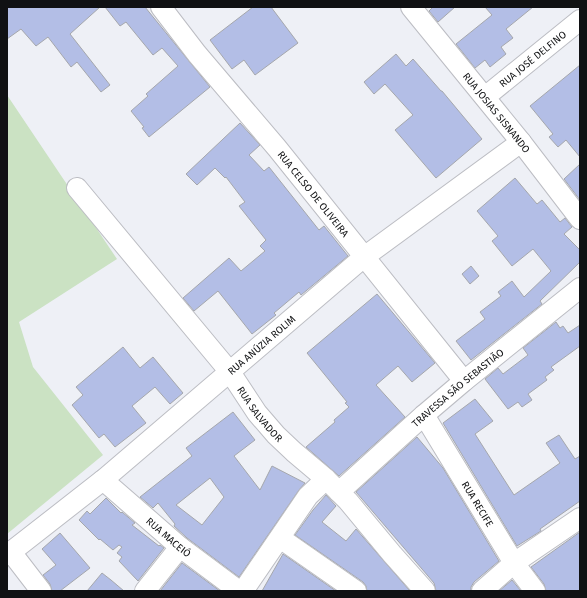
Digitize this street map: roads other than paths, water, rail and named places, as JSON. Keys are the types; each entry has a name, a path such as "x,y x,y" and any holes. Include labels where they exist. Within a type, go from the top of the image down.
{"street":[{"name":"RUA CELSO DE OLIVEIRA","path":"161,7 197,54 277,148 464,380"},
{"name":"RUA JOSIAS SISNANDO","path":"411,7 521,142 580,219"},
{"name":"RUA JOSÉ DELFINO","path":"485,97 580,20"},
{"name":"RUA ANÚZIA ROLIM","path":"9,554 103,480 364,257 521,142"},
{"name":"RUA SALVADOR","path":"77,188 230,372 257,413 294,452 348,501 425,591"},
{"name":"TRAVESSA SÃO SEBASTIÃO","path":"243,591 308,496 332,485 424,415 464,380 580,288"},
{"name":"RUA RECIFE","path":"424,415 514,564 535,591"},
{"name":"RUA MACEIÓ","path":"103,480 180,547 239,591"},
{"path":"482,591 514,564 580,518"},
{"path":"280,538 356,591"},
{"path":"144,591 180,547"},
{"path":"9,554 41,591"}]}
